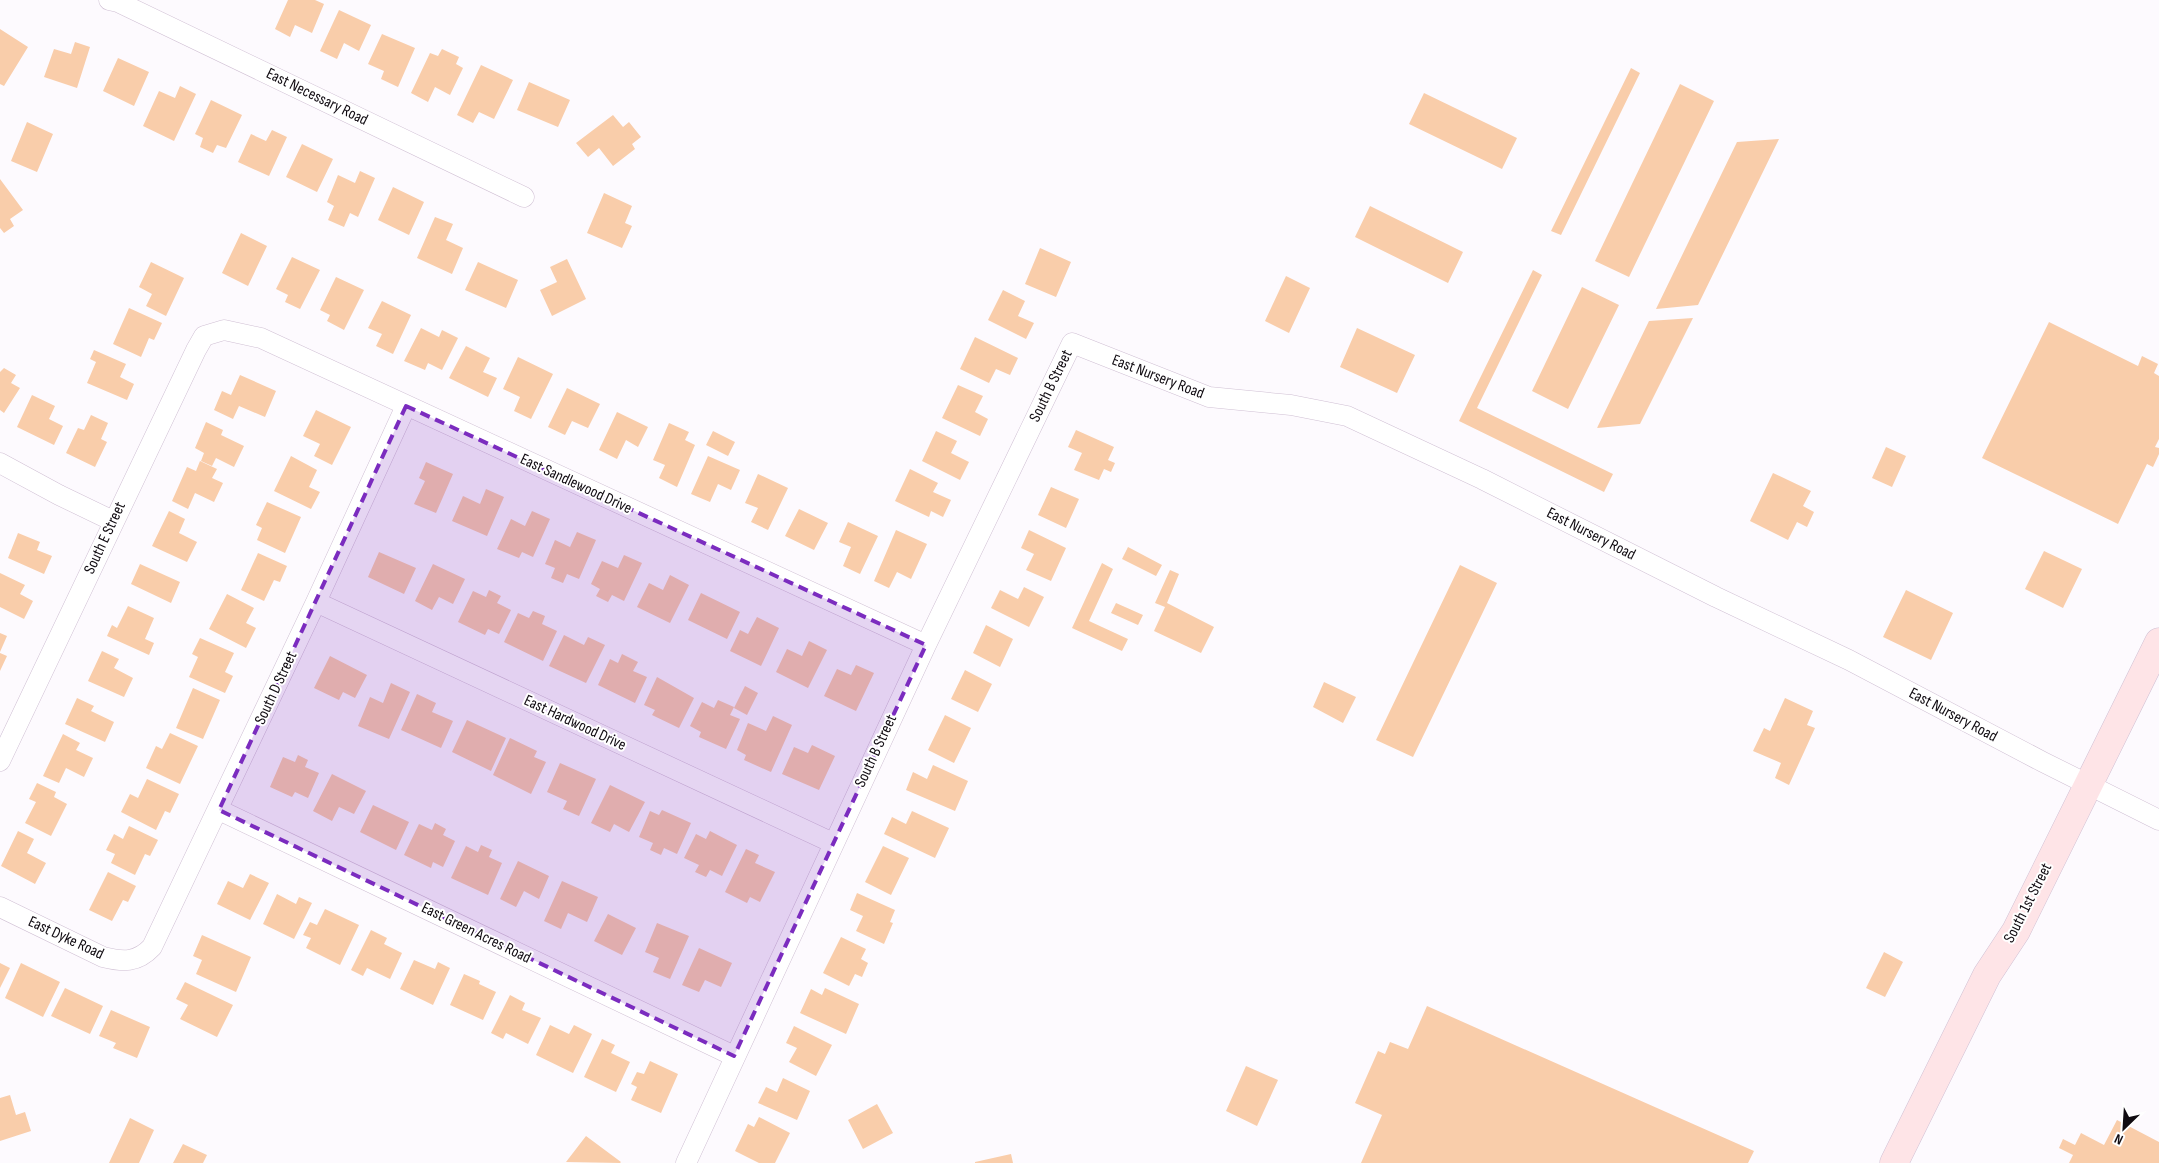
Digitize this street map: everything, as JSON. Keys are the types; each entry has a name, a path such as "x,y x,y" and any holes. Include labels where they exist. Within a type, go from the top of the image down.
{"main road":[{"name":"South 1st Street","path":"1894,1163 1987,975 2016,931 2159,642"}],"street":[{"name":"East Necessary Road","path":"109,0 118,2 524,197"},
{"name":"East Sandlewood Drive","path":"224,330 261,338 926,645"},
{"name":"South E Street","path":"0,761 113,521 204,336 224,330"},
{"name":"South B Street","path":"686,1163 926,645 1072,343"},
{"name":"East Nursery Road","path":"1072,343 1209,397 1291,405 1347,416 1482,479 1849,660 2088,786 2159,820"},
{"name":"South D Street","path":"134,961 145,955 152,947 219,810 406,406"},
{"path":"0,463 59,495 113,521"},
{"name":"East Hardwood Drive","path":"316,602 833,843"},
{"name":"East Green Acres Road","path":"219,810 734,1056"},
{"name":"East Dyke Road","path":"0,907 103,957 119,961 134,961"}],"highlighted area":[{"path":"406,406 926,645 734,1056 219,810"}],"building":[{"path":"288,0 315,0 324,4 312,33 295,25 290,37 275,29"},
{"path":"339,10 371,25 359,51 344,43 337,59 320,51"},
{"path":"0,29 28,47 4,86 0,84"},
{"path":"382,34 415,48 398,87 381,79 384,71 368,64"},
{"path":"75,42 90,47 77,88 44,77 54,49 71,54"},
{"path":"442,49 459,57 456,64 463,68 450,95 435,87 428,102 411,93 430,53 438,56"},
{"path":"118,58 149,72 134,106 103,91"},
{"path":"481,65 513,80 494,119 479,112 473,123 457,115"},
{"path":"1631,68 1640,73 1561,235 1551,231"},
{"path":"529,82 570,100 558,127 517,110"},
{"path":"1680,84 1714,101 1629,277 1595,261"},
{"path":"180,86 196,94 174,141 143,126 159,91 175,98"},
{"path":"1424,93 1517,138 1502,169 1409,124"},
{"path":"211,100 242,115 226,148 217,145 213,153 200,147 203,138 195,134"},
{"path":"613,115 623,127 629,122 641,137 632,144 635,149 613,166 599,148 588,157 576,143"},
{"path":"27,122 53,134 37,172 11,161"},
{"path":"272,130 287,137 269,176 238,162 251,134 266,141"},
{"path":"1779,139 1698,305 1656,309 1737,142"},
{"path":"302,144 333,159 317,192 286,177"},
{"path":"360,171 375,178 358,217 350,213 344,227 328,220 334,206 327,202 338,175 355,183"},
{"path":"0,179 23,210 10,219 14,226 4,233 0,228"},
{"path":"393,187 424,202 409,235 378,220"},
{"path":"604,193 632,206 625,223 632,226 622,248 587,233"},
{"path":"1370,206 1463,252 1448,283 1355,237"},
{"path":"435,217 453,224 446,240 463,248 452,274 417,258"},
{"path":"241,233 267,246 248,286 222,273"},
{"path":"1040,248 1071,262 1056,297 1025,284"},
{"path":"292,257 320,270 300,309 285,302 288,295 276,289"},
{"path":"567,259 586,299 552,316 540,290 557,282 550,267"},
{"path":"151,262 184,278 166,316 146,306 152,294 139,287"},
{"path":"478,262 518,280 506,308 465,290"},
{"path":"1533,270 1542,275 1477,408 1613,474 1604,492 1459,421"},
{"path":"1286,276 1310,288 1289,333 1265,321"},
{"path":"336,277 364,290 344,330 327,321 330,315 320,310"},
{"path":"1582,287 1619,305 1568,409 1532,391"},
{"path":"1003,290 1025,301 1018,316 1034,323 1026,339 988,320"},
{"path":"382,301 411,315 393,354 376,346 382,334 368,328"},
{"path":"129,308 162,323 154,340 149,338 141,357 113,344"},
{"path":"1693,318 1640,424 1597,428 1649,321"},
{"path":"2049,322 2138,366 2142,356 2158,364 2154,373 2159,376 2159,439 2155,447 2159,448 2159,454 2153,467 2147,464 2118,524 1982,458"},
{"path":"421,328 439,337 442,330 458,338 442,370 428,363 425,370 404,361"},
{"path":"1357,328 1415,355 1397,393 1340,367"},
{"path":"975,337 1018,358 1010,375 996,369 989,383 960,369"},
{"path":"466,346 490,358 483,372 497,378 488,397 449,378"},
{"path":"94,350 126,364 120,377 134,384 127,400 87,383 96,362 90,359"},
{"path":"518,357 553,374 531,419 514,411 520,397 503,389"},
{"path":"4,368 16,375 11,383 20,388 4,413 0,410 0,372"},
{"path":"240,375 276,391 265,417 239,406 233,419 214,410 222,391 231,395"},
{"path":"958,385 983,396 975,412 988,419 980,436 942,418"},
{"path":"567,388 600,404 588,428 572,421 565,435 548,427"},
{"path":"32,395 55,406 49,419 63,426 54,445 17,427"},
{"path":"316,410 351,427 332,465 314,456 320,444 303,436"},
{"path":"617,412 648,427 638,447 626,440 617,459 599,450"},
{"path":"91,415 108,423 101,439 107,442 95,467 66,453 78,428 84,430"},
{"path":"206,422 223,430 221,435 244,446 234,467 216,458 212,466 201,461 204,453 195,448"},
{"path":"669,423 689,432 685,440 695,445 677,487 659,478 665,465 653,460"},
{"path":"1076,430 1114,447 1108,460 1115,463 1111,472 1104,469 1099,480 1074,470 1082,453 1068,447"},
{"path":"713,431 735,442 728,456 706,445"},
{"path":"936,431 957,441 951,453 969,462 960,480 922,461"},
{"path":"1886,447 1906,456 1892,487 1872,478"},
{"path":"291,456 317,470 309,487 320,492 311,509 274,491"},
{"path":"708,456 740,470 731,490 718,484 710,502 691,494"},
{"path":"200,461 217,469 212,478 223,483 214,502 195,493 188,509 172,501 187,467 196,471"},
{"path":"426,462 453,474 436,513 414,504 425,481 419,478"},
{"path":"910,469 938,483 933,492 951,500 943,517 931,511 929,517 895,501"},
{"path":"1773,473 1811,491 1803,506 1814,512 1807,527 1797,522 1788,540 1750,521"},
{"path":"758,474 788,488 768,530 751,522 758,508 745,503"},
{"path":"1051,487 1079,499 1066,528 1038,515"},
{"path":"486,489 504,497 487,536 452,521 463,496 480,504"},
{"path":"267,502 301,517 285,553 257,540 262,528 256,525"},
{"path":"799,509 828,523 814,550 785,536"},
{"path":"169,511 185,519 179,533 197,542 187,562 152,546"},
{"path":"532,511 550,519 533,557 522,552 519,558 497,549 511,519 525,526"},
{"path":"848,522 878,536 860,574 843,566 851,547 839,542"},
{"path":"896,530 927,544 911,579 897,572 889,588 874,581"},
{"path":"1029,530 1066,548 1051,581 1026,570 1034,554 1021,548"},
{"path":"577,532 596,540 579,579 567,574 563,583 551,578 555,568 545,564 555,540 570,547"},
{"path":"18,533 40,542 37,550 52,556 44,574 8,558"},
{"path":"1128,547 1162,565 1156,576 1122,559"},
{"path":"2044,551 2082,569 2063,608 2025,589"},
{"path":"379,552 416,568 404,594 368,577"},
{"path":"258,553 287,566 280,582 274,580 264,601 241,590"},
{"path":"624,555 642,563 624,601 612,595 608,602 596,596 600,589 591,584 602,561 618,568"},
{"path":"1102,563 1113,569 1089,621 1128,639 1122,651 1072,628"},
{"path":"140,564 180,582 171,603 131,584"},
{"path":"433,564 465,579 453,604 439,597 432,610 415,601"},
{"path":"1460,565 1497,583 1413,757 1376,740"},
{"path":"1170,570 1179,574 1167,603 1214,627 1201,653 1154,631 1165,607 1155,603"},
{"path":"0,573 25,585 20,594 33,601 24,619 0,607"},
{"path":"670,575 689,585 670,623 637,607 649,583 663,590"},
{"path":"1024,587 1044,597 1029,627 991,608 1000,590 1018,599"},
{"path":"489,590 501,596 497,603 511,610 499,634 488,629 485,635 458,622 473,591 486,597"},
{"path":"1906,590 1953,613 1931,660 1883,637"},
{"path":"701,593 740,612 727,639 688,620"},
{"path":"227,594 254,608 246,623 256,628 246,648 209,629"},
{"path":"1116,603 1143,615 1138,625 1111,613"},
{"path":"128,606 154,618 145,639 154,643 149,655 107,636 112,625 117,628"},
{"path":"533,611 545,616 542,624 557,631 543,661 504,642 518,613 529,618"},
{"path":"757,617 779,628 761,666 730,651 740,630 748,634"},
{"path":"986,625 1013,639 1000,667 973,653"},
{"path":"0,633 7,636 0,652"},
{"path":"564,635 584,645 588,637 605,645 586,683 549,666"},
{"path":"200,638 234,653 225,672 233,676 225,693 189,677 198,657 192,654"},
{"path":"809,641 827,650 808,688 776,672 787,649 802,656"},
{"path":"102,651 119,659 114,668 133,678 124,697 88,681"},
{"path":"0,653 7,656 0,671"},
{"path":"622,654 638,662 633,671 647,677 635,703 598,685 610,659 618,663"},
{"path":"330,656 367,675 355,698 343,692 339,700 314,688"},
{"path":"856,665 874,673 856,711 824,696 837,669 851,675"},
{"path":"965,670 992,684 978,712 951,699"},
{"path":"657,677 694,698 679,728 652,715 655,710 644,705"},
{"path":"1324,682 1356,697 1343,723 1313,707"},
{"path":"391,683 410,692 389,739 358,726 370,697 383,703"},
{"path":"745,686 758,693 747,715 734,708"},
{"path":"193,688 220,700 203,739 176,728"},
{"path":"417,694 436,703 432,712 453,721 441,748 401,730"},
{"path":"77,698 94,706 91,711 114,722 105,742 65,724"},
{"path":"1785,698 1813,711 1807,725 1815,728 1789,785 1775,778 1781,763 1753,751 1764,728 1770,731"},
{"path":"718,700 734,707 730,715 740,719 726,749 699,737 701,732 690,726 702,702 714,708"},
{"path":"945,715 971,728 954,763 928,750"},
{"path":"773,716 792,725 771,772 744,760 746,755 737,750 748,723 766,731"},
{"path":"467,720 506,738 491,771 452,752"},
{"path":"170,733 198,746 180,784 146,768 156,746 162,749"},
{"path":"63,734 80,743 76,750 93,758 84,777 66,768 59,783 43,776"},
{"path":"510,738 537,751 534,757 546,762 531,794 493,775"},
{"path":"812,745 835,756 819,790 782,774 794,747 808,753"},
{"path":"298,755 308,760 305,767 319,773 308,798 295,792 292,797 270,787 283,757 295,762"},
{"path":"560,763 596,779 579,816 563,809 567,801 547,792"},
{"path":"933,765 968,781 955,811 906,790 913,772 927,779"},
{"path":"332,774 366,791 354,814 339,807 332,821 313,811"},
{"path":"147,779 179,794 170,813 165,811 156,830 121,812 130,794 138,798"},
{"path":"37,783 56,792 54,797 67,804 51,836 25,823 36,802 29,799"},
{"path":"610,785 645,802 629,832 614,824 610,832 591,823"},
{"path":"373,805 409,822 396,850 360,832"},
{"path":"662,810 691,823 677,854 664,848 661,855 650,850 653,843 639,837 650,811 659,815"},
{"path":"912,811 949,828 935,858 884,834 892,817 906,824"},
{"path":"435,823 446,829 443,835 455,841 443,867 433,862 431,868 404,855 419,824 432,830"},
{"path":"129,826 158,840 150,856 145,854 135,875 111,863 115,854 106,850 114,834 123,839"},
{"path":"18,831 34,839 27,853 46,863 35,884 1,866"},
{"path":"710,831 737,845 722,876 710,870 706,877 695,872 699,865 684,858 696,834 706,839"},
{"path":"481,845 492,850 489,857 502,863 488,895 451,878 466,846 478,852"},
{"path":"883,846 909,858 891,895 865,882"},
{"path":"746,849 759,855 755,863 775,872 760,902 750,897 747,903 725,892"},
{"path":"518,861 549,876 539,899 524,891 516,907 500,899"},
{"path":"108,872 136,886 128,902 123,900 112,921 89,910"},
{"path":"250,874 269,883 250,920 217,904 228,881 243,888"},
{"path":"562,881 598,897 587,922 568,913 561,929 544,921"},
{"path":"857,893 895,910 890,922 893,923 884,944 856,931 863,916 850,910"},
{"path":"277,894 296,904 299,897 312,903 294,939 263,924"},
{"path":"325,909 359,925 340,965 306,948 311,938 303,935 310,922 317,925"},
{"path":"608,914 636,928 622,955 594,941"},
{"path":"657,923 689,936 670,979 653,972 659,958 645,952"},
{"path":"371,930 387,938 384,944 402,953 390,979 367,968 363,976 351,970"},
{"path":"202,935 251,957 236,992 196,974 202,960 193,956"},
{"path":"841,937 866,949 861,959 868,963 862,977 855,974 849,986 823,973"},
{"path":"699,948 732,963 721,987 705,980 699,992 682,985"},
{"path":"1884,952 1903,962 1885,997 1866,988"},
{"path":"414,960 435,969 438,962 450,968 433,1005 400,989"},
{"path":"0,963 10,968 0,988"},
{"path":"21,963 60,982 43,1017 5,998"},
{"path":"464,974 480,981 479,984 496,992 483,1020 450,1005"},
{"path":"185,982 233,1005 217,1037 180,1019 188,1005 176,999"},
{"path":"65,988 103,1006 90,1034 51,1016"},
{"path":"825,988 859,1004 846,1034 800,1013 811,989 822,995"},
{"path":"510,995 525,1003 522,1010 541,1018 528,1044 506,1033 503,1039 491,1033"},
{"path":"1427,1006 1754,1151 1748,1163 1361,1163 1382,1115 1355,1103 1378,1051 1385,1054 1390,1042 1408,1049"},
{"path":"111,1010 150,1027 137,1058 113,1048 116,1043 99,1036"},
{"path":"550,1025 569,1034 574,1025 592,1034 573,1073 536,1055"},
{"path":"794,1026 832,1045 816,1076 789,1062 797,1048 786,1043"},
{"path":"602,1039 615,1045 611,1053 630,1062 616,1092 584,1077"},
{"path":"650,1061 678,1074 661,1113 631,1100 637,1087 631,1084 637,1072 644,1074"},
{"path":"1246,1066 1278,1080 1257,1126 1226,1111"},
{"path":"783,1078 810,1091 797,1120 758,1103 766,1087 777,1092"},
{"path":"10,1095 16,1115 25,1112 31,1131 0,1141 0,1098"},
{"path":"877,1104 893,1133 863,1149 848,1120"},
{"path":"759,1117 790,1133 775,1163 759,1163 735,1151 748,1124 754,1127"},
{"path":"130,1118 154,1130 139,1163 109,1163"},
{"path":"2117,1120 2159,1142 2159,1163 2069,1163 2073,1155 2059,1148 2063,1139 2075,1145 2081,1133 2104,1145"},
{"path":"586,1136 621,1162 566,1162"},
{"path":"183,1144 207,1155 203,1163 173,1163"},
{"path":"1011,1154 1013,1163 975,1163 975,1162"}]}
